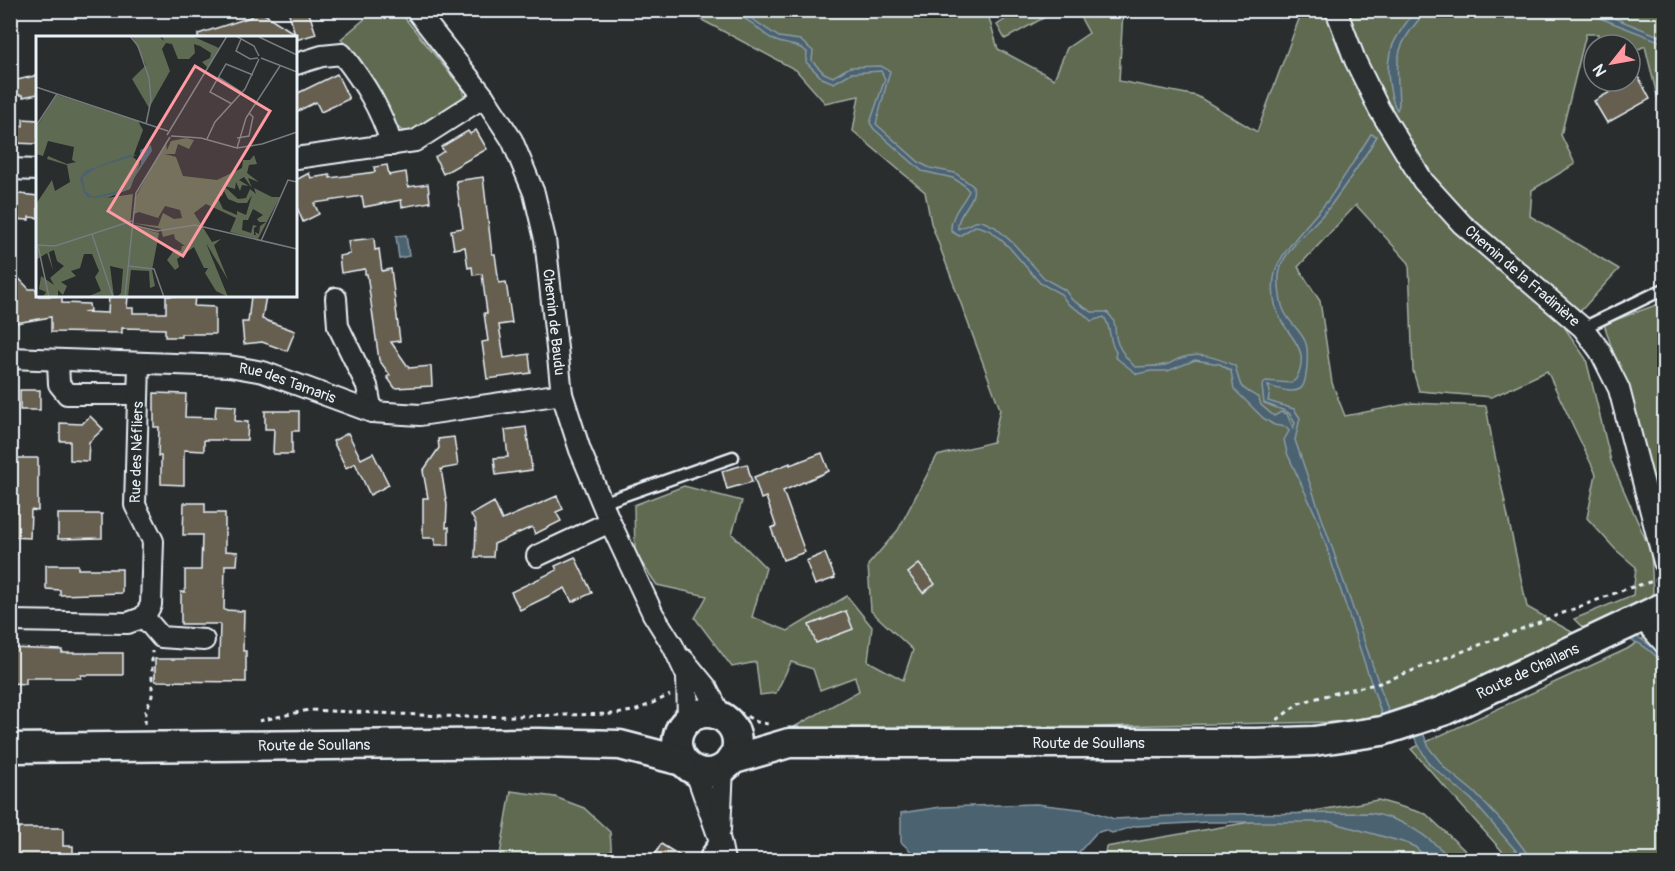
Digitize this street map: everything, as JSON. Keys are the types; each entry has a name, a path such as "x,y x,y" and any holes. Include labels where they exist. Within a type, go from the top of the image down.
{"main road":[{"name":"Route de Challans","path":"1387,729 1443,711 1654,612"},
{"name":"Route de Soullans","path":"620,745 686,713"},
{"path":"686,713 705,714 726,721 736,741 736,749 708,765 678,752 677,742 686,713"},
{"name":"Route de Soullans","path":"726,721 789,743"},
{"name":"Route de Soullans","path":"10,748 539,743 620,745 708,765 789,743 1314,741 1358,736 1387,729"}],"street":[{"name":"Chemin de Baudu","path":"416,10 484,97 512,140 534,193 545,239 562,394 580,450 610,522 653,614 673,646 707,688 726,721"},
{"name":"Chemin de la Fradinière","path":"1336,10 1354,60 1379,109 1423,182 1462,224 1583,328 1600,351 1619,389 1665,562"},
{"path":"297,64 322,56 342,54 365,84 382,116 392,145"},
{"path":"297,158 415,141 484,97"},
{"path":"10,169 36,170"},
{"path":"336,298 338,326 367,386 372,412"},
{"name":"Rue des Tamaris","path":"10,358 230,366 263,372 372,412 420,415 562,394"},
{"path":"58,361 59,384 67,394 137,394"},
{"name":"Rue des Néfliers","path":"139,364 135,505 153,541 150,605 144,617"},
{"path":"537,556 610,522"},
{"path":"1654,612 1648,625 1665,643"},
{"path":"10,621 128,623 144,617 161,637 204,640"},
{"name":"Chemin de Baudu","path":"673,646 687,676 686,713"},
{"path":"708,765 721,846"},
{"path":"708,765 721,846"}],"lane":[{"path":"1583,328 1665,289"},
{"path":"602,503 733,457"},
{"path":"705,861 707,853 721,846"}],"path":[{"path":"1272,723 1299,703 1380,684 1616,592 1665,578"},
{"path":"144,617 152,648 152,696 146,711 145,723"},
{"path":"253,723 309,710 466,717 616,714 637,710 672,695 686,713"}],"green space":[{"path":"860,10 868,13 870,10 987,11 998,49 1054,79 1067,48 1089,33 1077,11 1123,11 1119,81 1197,96 1257,132 1302,11 1664,11 1664,111 1661,112 1645,46 1642,47 1642,33 1582,33 1582,50 1561,135 1575,164 1532,190 1530,216 1619,269 1565,328 1586,359 1611,461 1651,552 1653,593 1636,610 1583,628 1574,619 1633,595 1636,567 1616,550 1587,518 1596,474 1547,371 1492,397 1419,391 1413,371 1409,263 1356,205 1298,267 1320,301 1332,383 1345,416 1412,403 1486,406 1527,607 1577,635 1405,712 1336,722 1073,728 794,727 859,691 855,677 820,690 813,669 791,662 776,693 760,695 756,662 732,667 695,618 707,596 657,585 635,553 634,505 684,486 742,501 732,534 766,568 752,617 788,631 847,596 872,627 868,661 903,680 913,650 871,611 868,565 898,530 937,456 993,442 1000,409 931,223 925,192 853,131 859,96 825,103 796,70 685,11"},
{"path":"1019,10 1056,11 1005,39 997,25"},
{"path":"365,11 399,11 464,91 463,98 456,108 443,117 411,132 401,130 396,126 389,117 390,110 341,39 367,17"},
{"path":"1664,302 1664,509 1604,324"},
{"path":"1664,625 1664,860 1510,860 1411,749 1627,649"},
{"path":"511,791 555,797 584,808 610,832 612,860 501,860"},
{"path":"1378,800 1426,814 1475,860 1104,860 1106,847"}],"water":[{"path":"733,11 740,11 779,37 800,40 813,51 812,61 824,73 833,77 850,67 881,66 890,71 876,124 920,163 930,168 955,173 973,186 972,197 960,218 958,229 982,221 995,227 1014,244 1045,279 1065,290 1072,300 1092,312 1107,312 1115,324 1116,339 1120,347 1135,367 1165,365 1195,355 1222,360 1235,366 1242,386 1259,398 1261,405 1274,416 1281,412 1287,414 1293,428 1295,423 1289,413 1264,403 1262,386 1266,381 1291,383 1296,379 1300,368 1300,351 1276,309 1275,273 1283,256 1329,199 1371,134 1377,136 1331,205 1295,244 1283,261 1279,279 1281,302 1286,315 1305,341 1307,366 1305,381 1300,389 1289,391 1268,386 1270,391 1268,401 1294,409 1300,418 1295,440 1389,713 1382,716 1317,518 1287,453 1284,440 1289,431 1286,427 1274,425 1263,418 1234,389 1231,371 1220,364 1195,360 1168,371 1137,374 1115,357 1116,352 1104,317 1091,321 1068,304 1061,294 1040,283 1009,247 991,231 975,226 959,236 951,231 954,215 969,191 953,178 922,171 874,129 870,123 885,79 881,71 851,73 834,83 822,78 806,62 807,52 803,49 780,43"},
{"path":"1415,11 1426,11 1407,35 1399,54 1399,105 1397,110 1391,94 1388,61 1393,44"},
{"path":"1582,11 1597,11 1664,38 1664,43"},
{"path":"406,235 409,256 399,258 396,236"},
{"path":"1635,635 1664,655 1664,663 1642,645 1626,640 1422,731 1430,749 1446,769 1474,792 1508,828 1532,860 1524,860 1472,800 1429,764 1413,735 1394,743 1392,739"},
{"path":"1036,804 1088,810 1114,819 1207,814 1370,813 1405,824 1435,844 1452,860 1429,860 1415,847 1406,843 1331,822 1208,822 1136,826 1112,833 1105,830 1096,833 1079,852 1084,860 920,860 901,842 901,813 941,807"}],"building":[{"path":"288,10 308,10 316,34 297,40 297,36 198,36 198,34 251,17 250,14 260,11 295,34"},
{"path":"337,74 349,99 321,112 316,102 297,112 297,94"},
{"path":"36,75 36,94 23,97 23,95 13,95 13,81"},
{"path":"1642,84 1650,99 1607,123 1594,101 1608,93 1642,93"},
{"path":"23,119 36,120 36,144 14,143 14,125 23,126"},
{"path":"476,130 487,149 443,174 435,157 444,151 441,147 468,131 470,134"},
{"path":"387,165 389,175 406,172 408,187 428,184 430,202 402,207 401,200 364,207 362,196 314,203 319,214 303,222 297,207 297,179 309,173 311,178 330,175 330,178 375,172 374,167"},
{"path":"483,177 492,254 495,254 499,283 506,282 512,323 499,325 504,358 529,354 531,373 487,379 482,342 488,341 482,274 473,275 472,267 468,268 465,247 454,249 451,230 463,228 456,181"},
{"path":"11,193 36,196 36,218 29,217 29,220 11,219"},
{"path":"374,238 375,250 379,249 382,271 391,269 400,341 391,342 409,368 431,366 432,386 395,388 387,377 390,375 379,360 365,269 341,273 339,256 350,254 348,241"},
{"path":"10,269 29,289 36,289 36,297 62,297 62,303 89,304 90,311 83,312 108,313 109,297 128,297 127,308 133,308 133,313 166,313 166,297 195,297 194,306 215,307 215,334 181,334 181,337 165,337 165,329 122,328 122,333 51,332 51,317 10,324"},
{"path":"251,297 266,297 262,319 295,331 287,351 262,342 244,344 242,322 248,322"},
{"path":"20,390 40,390 40,410 20,410"},
{"path":"154,393 186,394 185,417 215,418 216,405 236,406 235,421 248,422 247,440 204,440 204,451 184,450 184,485 161,484 161,456 158,456 159,427 154,427"},
{"path":"265,411 299,411 299,431 292,431 292,454 273,454 274,429 265,429"},
{"path":"90,416 103,429 89,442 88,461 70,460 70,441 60,441 60,423 82,424"},
{"path":"526,427 532,470 496,475 494,458 508,457 505,430"},
{"path":"348,433 361,459 373,453 389,485 370,495 355,463 346,468 333,441"},
{"path":"454,437 458,466 441,469 447,505 446,528 449,527 449,545 435,545 435,538 423,538 423,498 428,498 423,471 439,448 438,439"},
{"path":"822,453 829,471 783,491 805,552 783,560 771,528 776,526 766,497 761,499 754,477"},
{"path":"10,458 38,458 38,511 31,510 30,538 10,537"},
{"path":"747,464 752,482 727,489 722,471"},
{"path":"557,496 563,509 556,512 561,521 535,534 532,527 494,544 493,557 475,557 476,524 471,515 494,502 502,520"},
{"path":"184,503 205,503 205,513 225,513 225,551 238,552 237,565 225,565 224,610 244,611 243,651 246,651 246,682 155,681 155,659 219,659 220,624 181,624 181,592 185,592 185,570 201,570 202,535 183,535"},
{"path":"58,514 102,514 102,538 58,539"},
{"path":"825,553 835,578 815,585 806,561"},
{"path":"575,557 592,593 572,602 565,588 520,610 511,592 557,570 555,566"},
{"path":"919,564 935,584 923,593 908,573"},
{"path":"46,565 78,565 78,569 122,569 122,593 60,595 60,590 46,589"},
{"path":"846,611 853,629 816,643 809,625"},
{"path":"10,648 62,650 62,653 123,653 123,675 26,678 26,684 10,683"},
{"path":"10,828 63,828 63,846 73,846 73,861 10,861"},
{"path":"661,844 689,861 651,861"}]}
